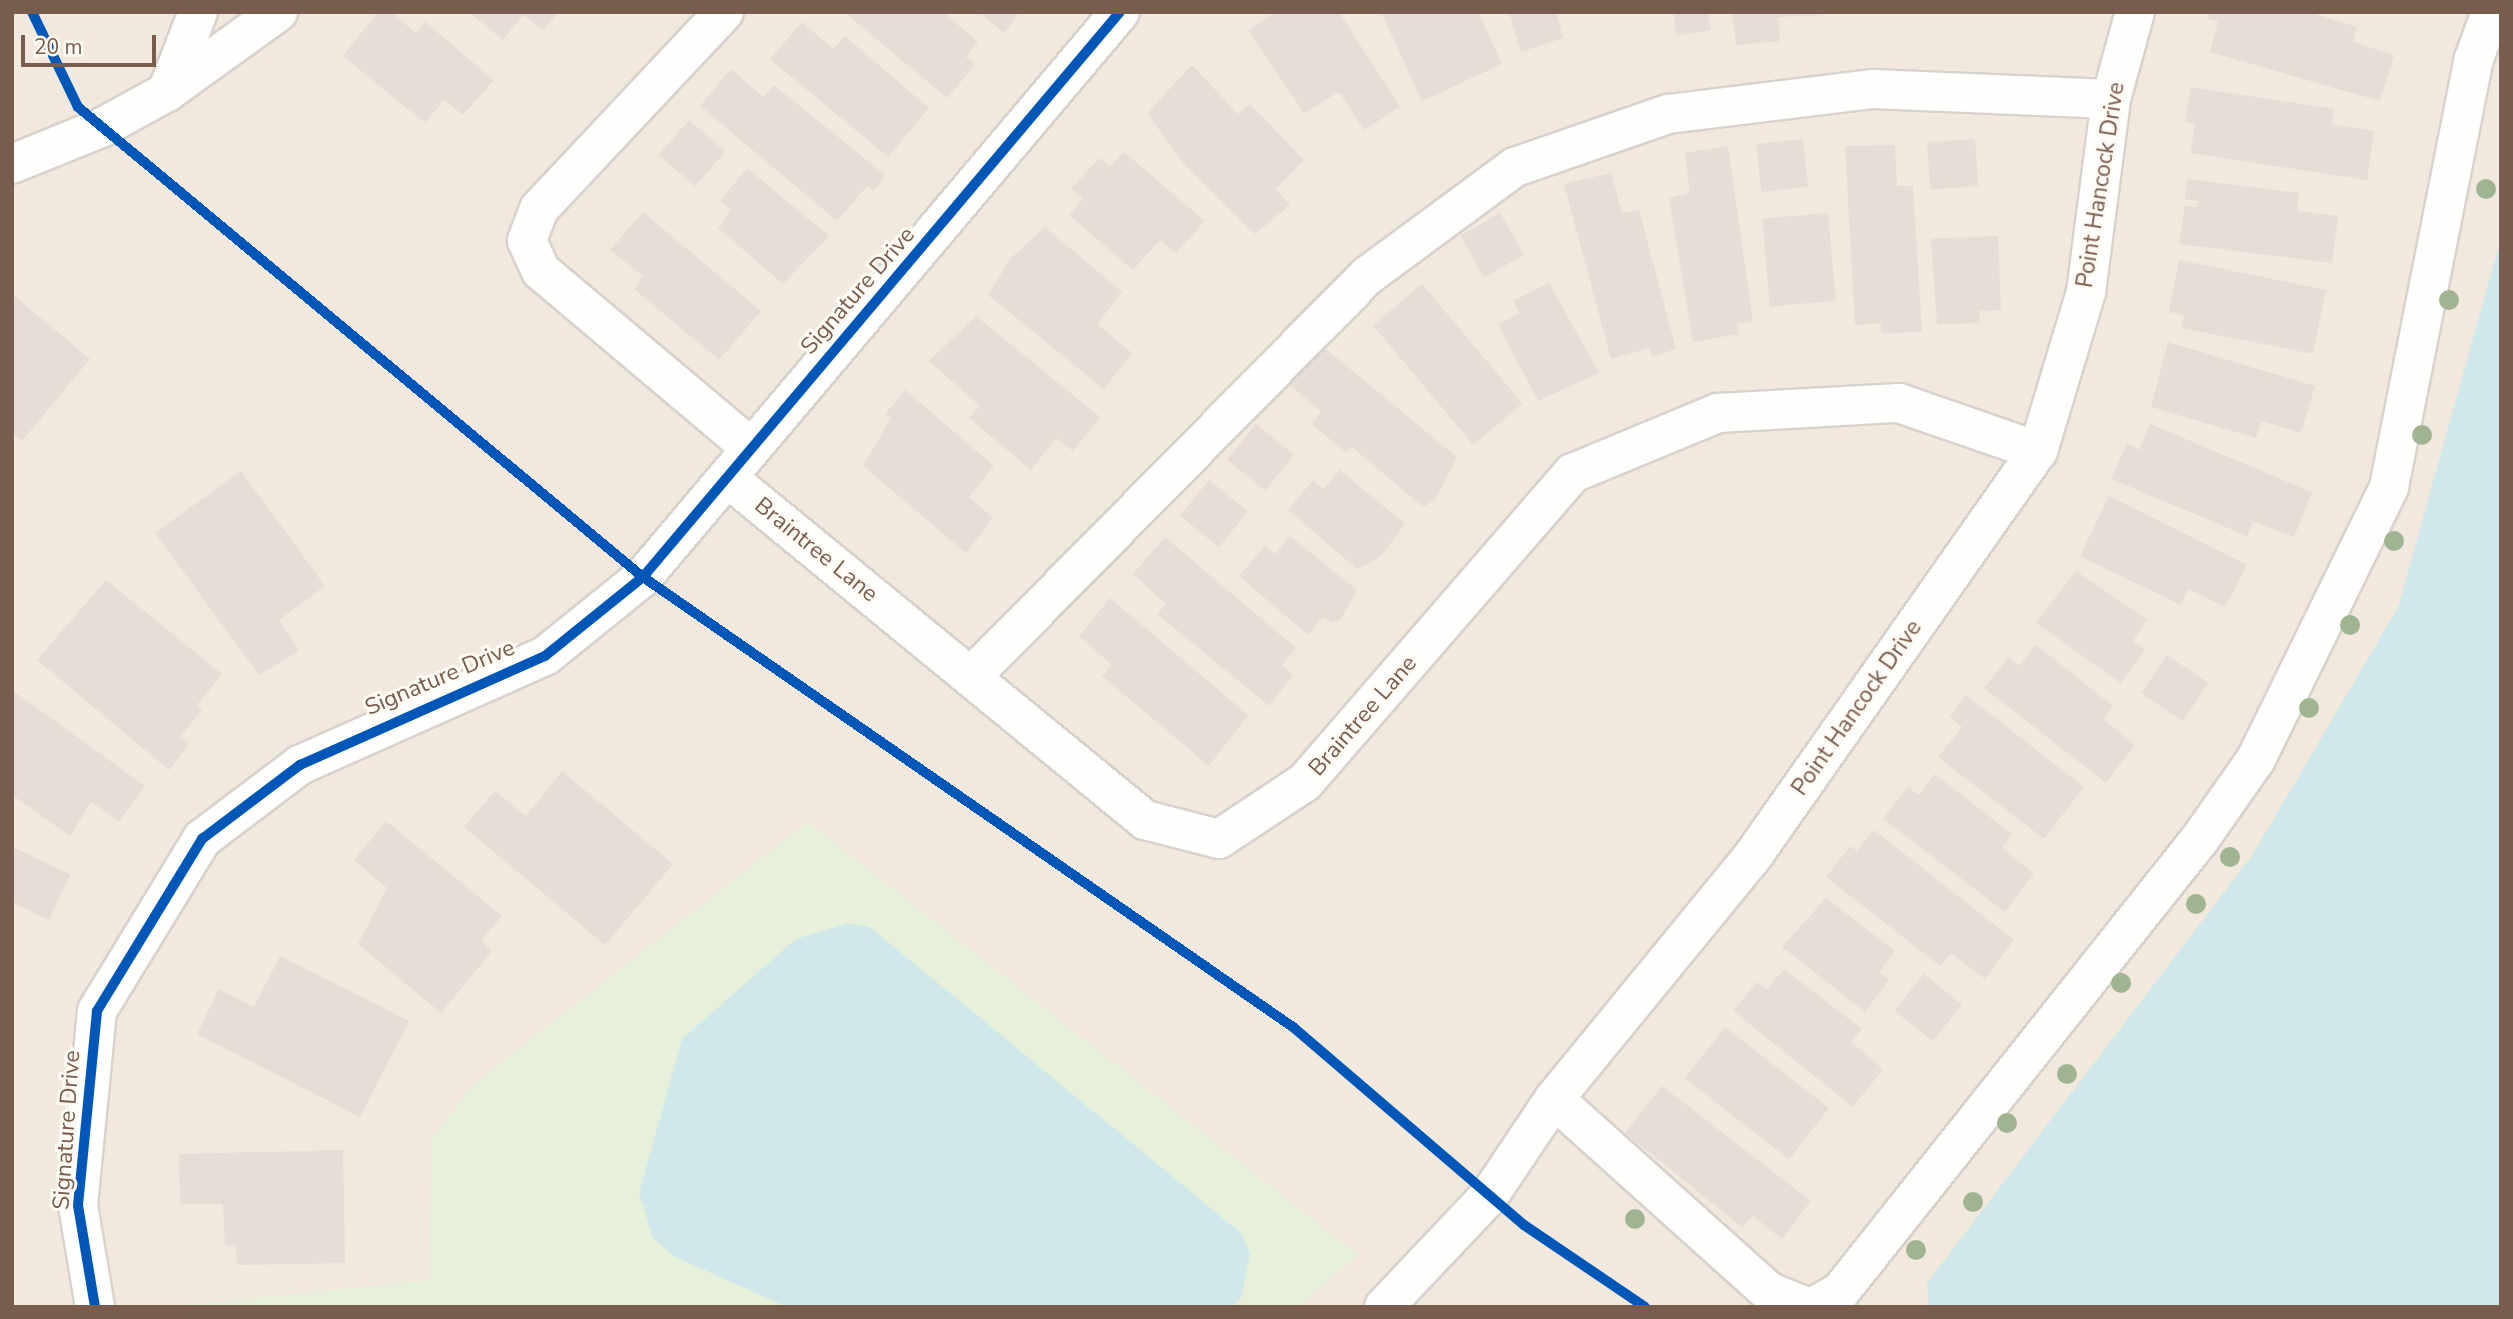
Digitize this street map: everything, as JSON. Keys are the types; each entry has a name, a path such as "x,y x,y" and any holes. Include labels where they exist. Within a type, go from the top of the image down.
{"street":[{"path":"167,92 198,12"},
{"path":"12,164 103,127 167,92 278,12"},
{"path":"724,12 539,209 527,241 541,271 751,448"},
{"name":"Point Hancock Drive","path":"1384,1307 1489,1196 1553,1099 1755,853 2038,451 2086,292 2111,99 2135,12"},
{"path":"1813,1307 1840,1292 2200,839 2256,759 2389,487 2474,59 2491,12"},
{"name":"Signature Drive","path":"95,1307 78,1205 97,1011 202,839 300,765 545,656 643,577 1122,17"},
{"path":"972,676 1367,276 1515,167 1668,114 1873,89 2111,99"},
{"name":"Braintree Lane","path":"729,479 1145,820 1219,839 1305,782 1573,473 1718,413 1899,403 2038,451"},
{"path":"1553,1099 1769,1292 1807,1307"}],"shaded area":[{"path":"12,12 2501,12 2501,1307 12,1307"},
{"path":"2501,238 2501,1307 1929,1307 1927,1283 2253,854 2398,607"},
{"path":"849,923 870,927 1241,1233 1250,1254 1241,1298 1232,1307 787,1307 675,1257 653,1238 639,1193 682,1039 796,939"}],"green space":[{"path":"808,822 1358,1255 1297,1307 169,1307 429,1280 432,1139 473,1085"}],"building":[{"path":"378,12 391,12 416,33 425,22 494,80 463,115 444,100 425,123 343,56"},
{"path":"469,12 558,12 543,30 523,15 503,40"},
{"path":"844,12 943,12 978,42 966,57 975,65 947,98"},
{"path":"979,12 1019,12 1004,33"},
{"path":"1277,12 1339,12 1400,107 1364,130 1339,92 1304,113 1248,30"},
{"path":"1381,12 1478,12 1502,64 1422,101"},
{"path":"1509,12 1556,12 1563,38 1521,52"},
{"path":"1674,12 1708,12 1711,30 1676,36"},
{"path":"1732,12 1818,12 1819,15 1778,17 1780,41 1736,45"},
{"path":"2210,12 2308,12 2357,27 2353,42 2394,55 2380,101 2210,52 2218,22 2208,19"},
{"path":"802,22 833,49 845,36 929,108 888,157 770,59"},
{"path":"1192,65 1238,114 1250,104 1304,160 1276,189 1290,205 1255,234 1184,164 1147,113"},
{"path":"731,69 763,97 774,85 885,175 874,191 867,186 837,221 700,106"},
{"path":"2191,87 2334,109 2332,124 2374,131 2367,180 2191,153 2195,123 2185,122"},
{"path":"689,120 725,151 695,186 659,155"},
{"path":"1803,139 1808,187 1761,192 1756,144"},
{"path":"1975,139 1978,186 1930,189 1927,142"},
{"path":"1895,145 1897,186 1913,186 1922,332 1881,333 1881,323 1855,325 1845,146"},
{"path":"1728,146 1753,321 1737,324 1738,334 1693,342 1669,198 1690,193 1685,153"},
{"path":"1124,152 1205,221 1176,253 1160,240 1133,270 1069,215 1083,199 1071,189 1099,158 1110,167"},
{"path":"747,168 829,236 783,284 718,228 731,210 720,201"},
{"path":"1611,173 1622,213 1639,210 1676,349 1652,357 1649,348 1611,359 1564,184"},
{"path":"2187,179 2299,193 2297,211 2338,216 2332,263 2179,244 2185,206 2198,207 2199,201 2185,199"},
{"path":"643,212 761,311 719,360 634,289 643,276 610,250"},
{"path":"1500,213 1524,255 1484,278 1460,236"},
{"path":"1828,213 1836,301 1770,306 1762,219"},
{"path":"1045,227 1122,292 1097,324 1132,353 1104,389 988,295 1011,258"},
{"path":"1998,236 2001,310 1979,311 1980,323 1937,324 1931,239"},
{"path":"2179,260 2326,290 2313,354 2181,328 2184,315 2169,312"},
{"path":"1549,283 1599,373 1538,401 1498,324 1520,313 1513,301"},
{"path":"1422,284 1522,404 1473,445 1373,325"},
{"path":"12,294 90,359 22,441 12,433"},
{"path":"976,316 1100,417 1073,451 1056,438 1031,470 969,418 980,406 929,361"},
{"path":"2168,342 2315,386 2301,433 2261,421 2256,438 2151,407"},
{"path":"1321,345 1457,457 1435,500 1423,507 1352,447 1346,453 1312,424 1321,412 1288,383"},
{"path":"905,390 994,466 969,497 993,518 966,553 863,466 891,418 885,414"},
{"path":"1256,424 1294,455 1265,491 1227,460"},
{"path":"2150,424 2312,492 2294,537 2253,521 2247,536 2111,479 2127,443 2139,450"},
{"path":"1340,470 1405,524 1380,557 1357,569 1288,510 1313,480 1323,489"},
{"path":"241,471 325,586 279,620 299,651 259,675 155,533"},
{"path":"1209,480 1248,511 1219,547 1180,516"},
{"path":"2109,496 2247,565 2225,607 2188,589 2181,605 2080,556"},
{"path":"1290,536 1357,590 1341,619 1331,623 1323,617 1308,635 1239,576 1265,546 1275,554"},
{"path":"1165,537 1296,648 1282,665 1293,675 1269,706 1157,614 1166,604 1133,574"},
{"path":"2076,571 2147,620 2133,641 2145,649 2121,683 2036,623"},
{"path":"106,580 222,674 196,706 202,710 181,736 189,744 169,770 37,660"},
{"path":"1110,598 1248,715 1209,766 1102,676 1112,665 1079,636"},
{"path":"2036,645 2113,706 2103,719 2135,745 2106,783 1984,688 2009,657 2019,666"},
{"path":"2167,655 2208,683 2183,721 2141,693"},
{"path":"12,690 145,786 119,821 91,802 70,836 12,795"},
{"path":"1966,695 2084,787 2044,839 1938,757 1962,727 1950,717"},
{"path":"562,771 673,864 605,945 464,827 495,791 526,816"},
{"path":"1935,774 2012,834 2002,848 2034,874 2005,912 1883,819 1908,787 1919,795"},
{"path":"386,821 502,916 481,941 492,951 441,1013 358,944 387,888 354,860"},
{"path":"1874,830 2014,940 1985,979 1951,953 1940,966 1826,877 1850,846 1857,851"},
{"path":"12,847 70,874 49,920 12,902"},
{"path":"1826,898 1895,951 1879,972 1889,980 1865,1012 1782,947"},
{"path":"280,956 409,1021 360,1117 197,1034 219,989 254,1007"},
{"path":"1784,969 1862,1029 1851,1042 1883,1069 1853,1107 1733,1011 1757,982 1767,989"},
{"path":"1924,974 1962,1005 1933,1041 1894,1011"},
{"path":"1725,1027 1829,1108 1789,1159 1685,1078"},
{"path":"1662,1086 1811,1201 1782,1239 1753,1216 1742,1227 1625,1133"},
{"path":"343,1150 345,1263 237,1265 236,1245 225,1245 223,1204 180,1204 179,1154"}],"cycle path":[{"path":"32,12 78,107 643,577 1293,1027 1524,1225 1645,1307"},
{"path":"95,1307 78,1205 97,1011 202,839 300,765 545,656 643,577 1120,12"}]}
